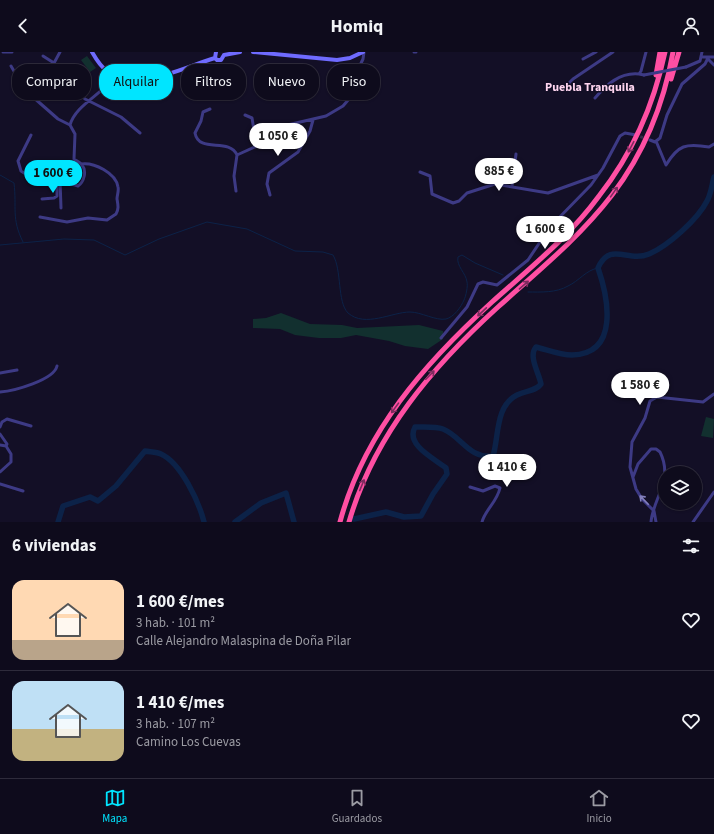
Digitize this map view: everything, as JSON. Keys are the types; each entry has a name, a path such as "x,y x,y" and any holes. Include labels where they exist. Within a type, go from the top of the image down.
{"highway":[{"path":"652,98 660,52"},
{"path":"340,522 354,483 373,443 419,374 451,341 536,264 580,220 603,191 634,141 652,98 665,52"},
{"path":"660,106 673,52"},
{"path":"349,522 377,452 394,423 426,380 498,308 543,269 581,232 612,194 632,164 651,128 666,93 679,52"}],"main road":[{"path":"92,52 100,64"},
{"path":"214,58 216,52"},
{"path":"173,71 214,58 220,61 223,58 222,53 240,52"},
{"path":"253,52 337,60 350,58 363,52"}],"street":[{"path":"3,52 12,52"},
{"path":"54,63 60,52"},
{"path":"237,155 268,141 283,126 313,120 332,113 343,106 353,96 356,89 356,74 363,59 363,52"},
{"path":"583,59 596,52"},
{"path":"565,87 573,78 613,52"},
{"path":"639,74 642,71 646,52"},
{"path":"595,98 610,83 626,74 644,75 686,67 697,63 702,57 702,52"},
{"path":"43,56 54,63 72,87 90,102 121,116 140,133"},
{"path":"702,57 714,57"},
{"path":"707,58 714,66"},
{"path":"656,141 663,133 667,115 682,84 705,64 707,58"},
{"path":"70,125 74,114 99,94"},
{"path":"37,100 58,119 70,125 75,134 74,159 81,164 91,164 100,167 116,182 118,188 118,208 116,214 107,220 88,218 67,222 40,218"},
{"path":"210,109 203,112 196,132 197,137 207,145 220,144 231,148 237,155 234,176 236,191"},
{"path":"245,115 252,118 255,136 268,141"},
{"path":"270,195 268,184 269,173 298,152 310,131 313,120"},
{"path":"441,338 467,307 478,284 483,282 497,285 521,268 537,250 550,227 598,175 620,136 625,134 636,136"},
{"path":"31,135 18,160 21,171 38,182 59,180 73,186 79,185 84,175 81,164"},
{"path":"650,140 656,141"},
{"path":"656,141 666,166 675,151 681,148 694,145 709,147 714,144"},
{"path":"512,186 516,154"},
{"path":"420,172 430,176 432,194 450,203 459,201 467,193 495,184 548,193 598,175"},
{"path":"42,199 54,198 57,196 59,180"},
{"path":"59,180 61,208"},
{"path":"0,392 41,380 53,374 57,366"},
{"path":"0,373 17,370"},
{"path":"656,522 654,511 639,494 632,479 630,467 632,442 643,423 649,404 652,398 657,397 703,402 714,394"},
{"path":"0,427 6,418 31,426"},
{"path":"0,434 7,443 6,446 11,454 11,462 0,472"},
{"path":"0,445 6,446"},
{"path":"632,479 646,453 651,449 656,449 660,452 665,470 664,483 654,511 651,514 652,522"},
{"path":"0,484 23,491"},
{"path":"470,486 483,491 495,486 500,488 494,503 484,516 482,522"},
{"path":"713,493 714,499"},
{"path":"693,522 713,493"}],"green space":[{"path":"87,56 96,68 91,71 91,64 84,64 81,60"},
{"path":"281,313 310,324 342,325 357,328 419,325 443,331 443,339 428,349 405,346 389,341 356,335 341,338 319,338 295,335 280,329 253,328 253,319 266,318"},
{"path":"706,417 714,419 713,438 701,436"}],"waterway":[{"path":"0,175 14,183 15,213 19,234 23,242"},
{"path":"354,519 386,512 404,517 421,516 433,494 447,474 446,468 418,446 414,440 413,434 415,427 432,427 443,429 449,432 471,451 485,456 493,456 499,422 505,406 510,400 520,393 533,390 541,384 533,355 536,347 572,355 587,352 598,345 604,335 607,322 607,308 602,280 598,268 603,260 614,254 641,256 649,254 665,245 690,224 703,208 710,195 714,177"},
{"path":"0,245 64,239 94,240 125,255 159,239 207,222 247,229 295,251 323,252 333,255 338,269 342,301 345,308 348,313 362,319 379,318 410,312 419,313 433,318 449,318 461,306 467,291 466,279 458,263 458,257 462,255 475,263 503,275"},
{"path":"528,292 548,292 559,290 572,284 590,271 598,268"},
{"path":"58,522 63,506 90,497 98,501 116,486 145,451 161,454 168,459 182,474 198,504 204,522"},
{"path":"235,522 261,503 286,493 294,522"}],"tunnel":[{"path":"636,135 647,139"}],"district":[{"name":"Puebla Tranquila","path":"590,87"}]}
